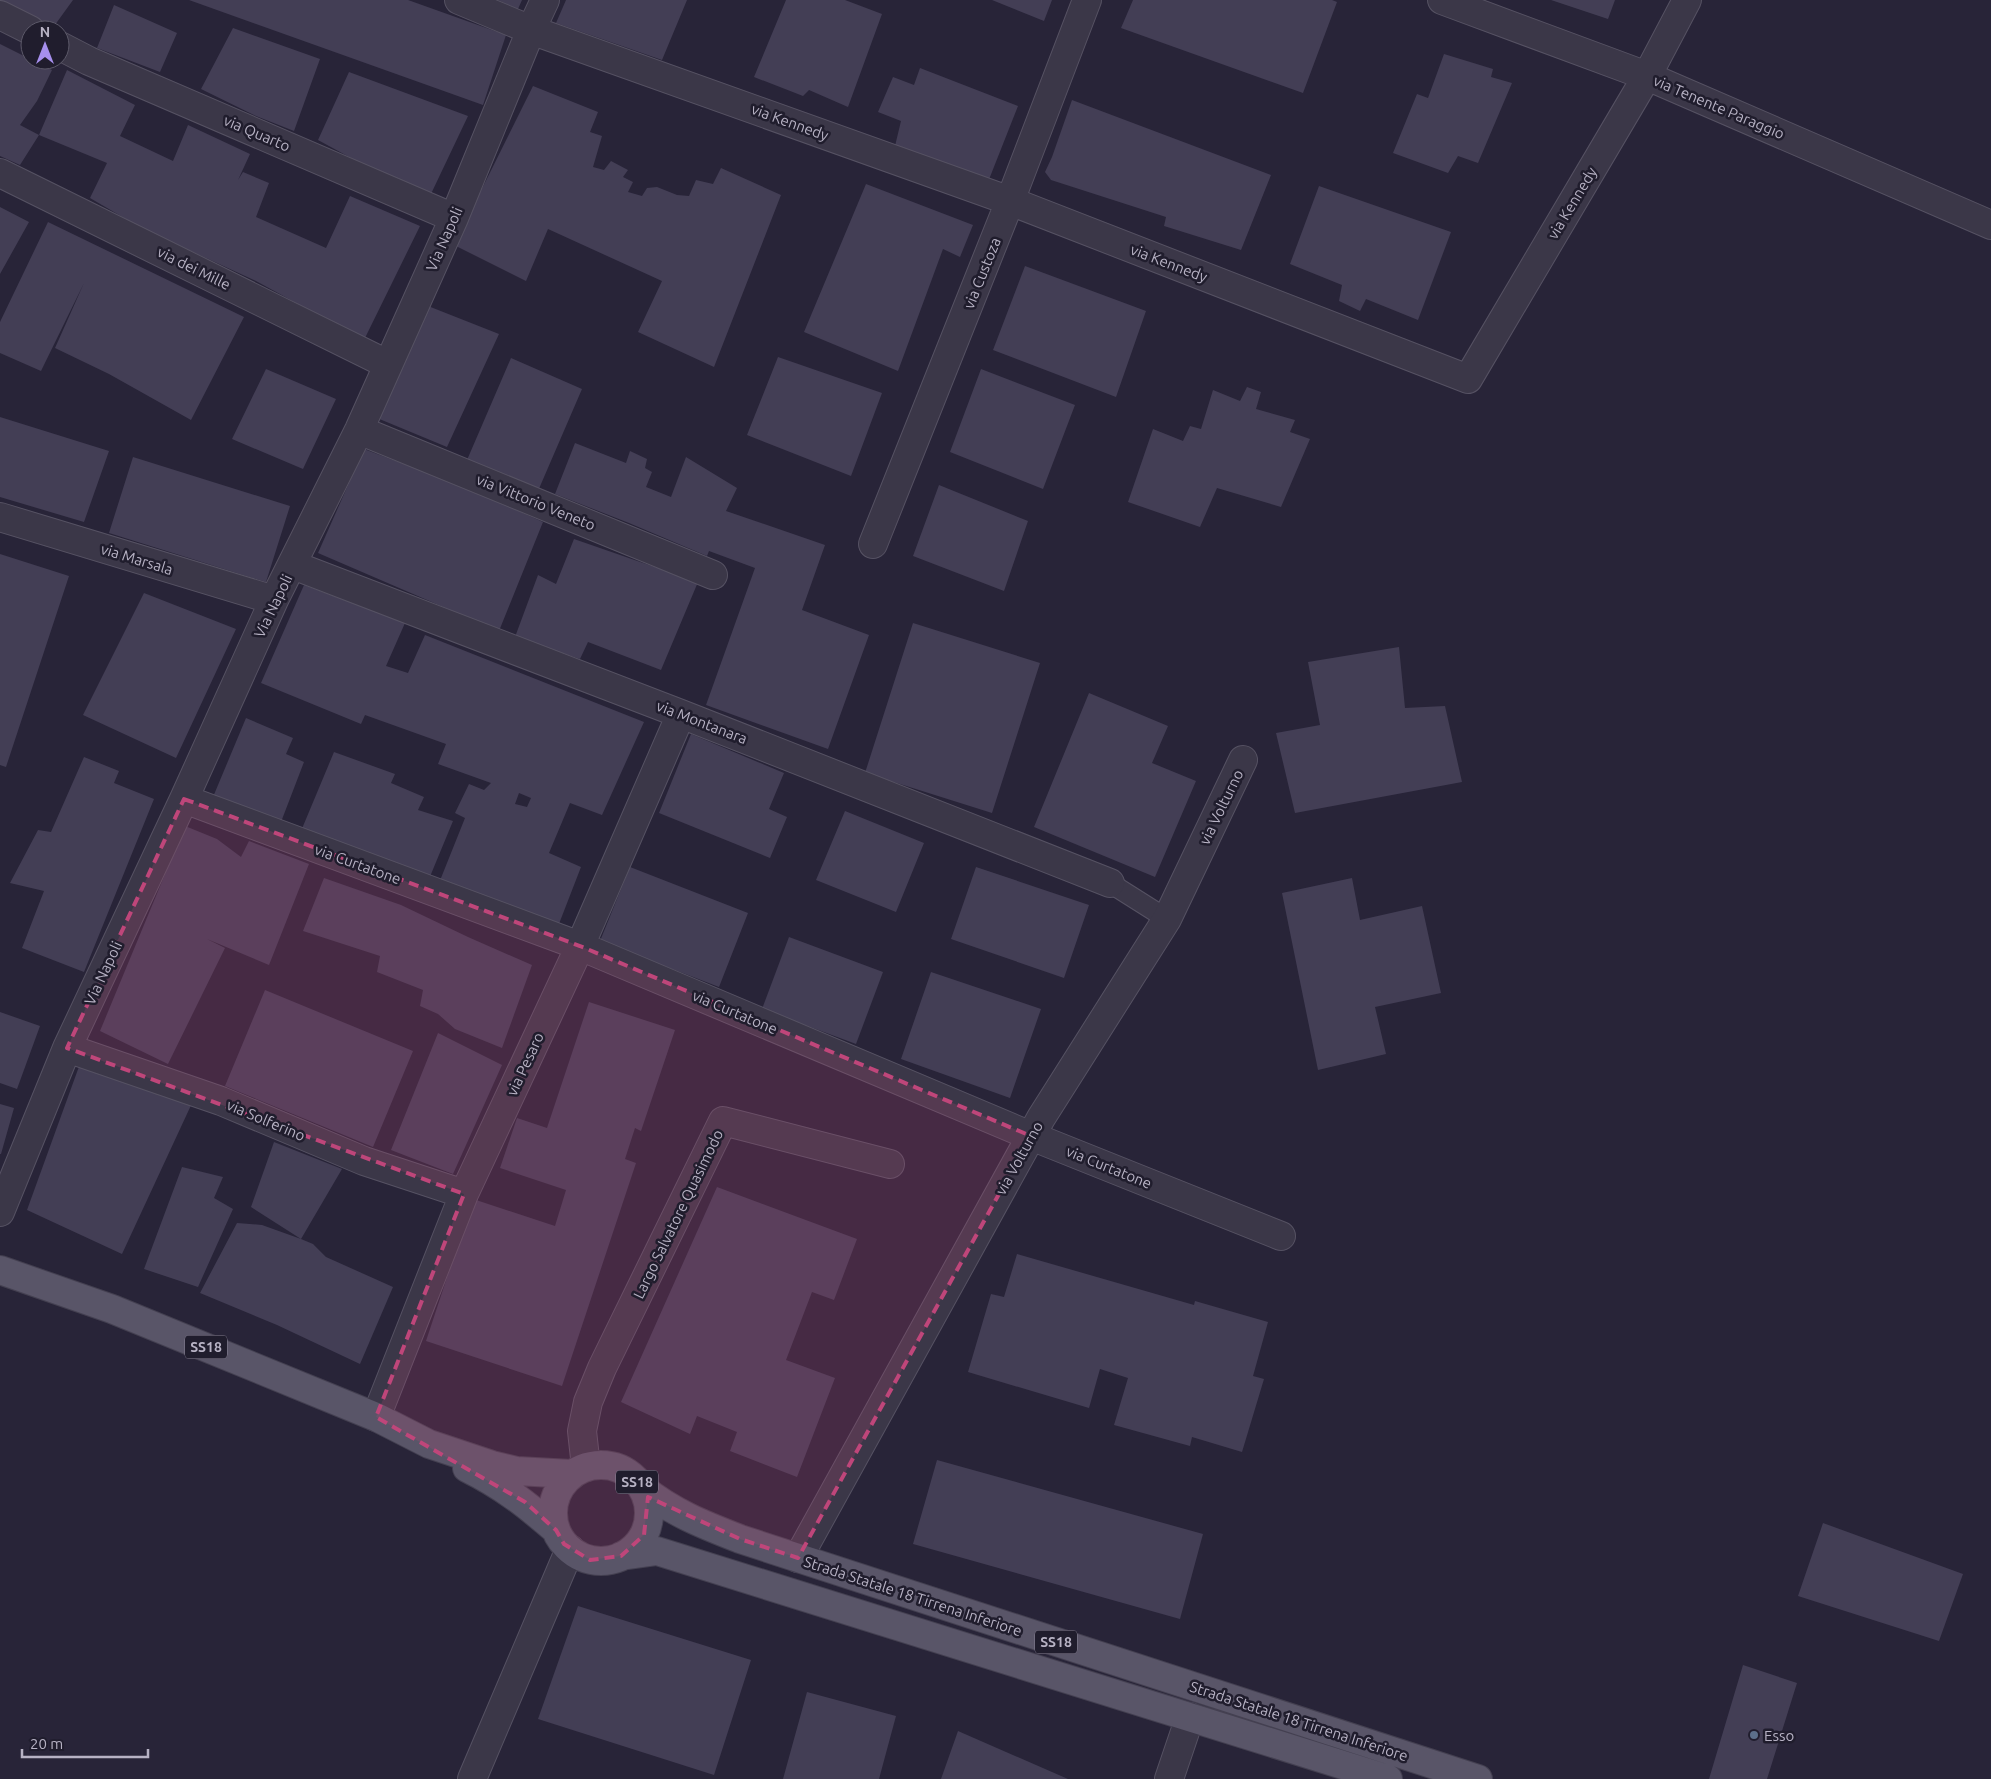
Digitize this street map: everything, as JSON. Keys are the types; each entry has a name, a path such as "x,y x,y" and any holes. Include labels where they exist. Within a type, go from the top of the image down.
{"main road":[{"name":"Strada Statale 18 Tirrena Inferiore","path":"0,1270 112,1309 376,1417 429,1444 517,1471 578,1471 602,1464 618,1467 632,1476 642,1488 662,1504 694,1521 740,1540 1478,1779"},
{"name":"Strada Statale 18 Tirrena Inferiore","path":"408,1433 431,1450 491,1480 525,1502 576,1554 590,1560 606,1560 657,1551 1388,1779"},
{"path":"563,1540 552,1516 554,1500 560,1486 578,1471"},
{"name":"SS18","path":"621,1556 634,1548 644,1535 648,1519 648,1503 642,1488"}],"street":[{"name":"via Kennedy","path":"459,0 531,30 1010,201 1468,379 1647,76 1687,0"},
{"name":"Via Napoli","path":"0,1212 67,1048 184,799 274,600 359,430 454,218 545,0"},
{"name":"via Custoza","path":"873,544 1010,201 1087,0"},
{"name":"via Tenente Paraggio","path":"1442,0 1647,76 1991,225"},
{"path":"0,15 20,25"},
{"name":"via Quarto","path":"70,51 454,218"},
{"name":"via dei Mille","path":"0,173 387,364"},
{"name":"via Vittorio Veneto","path":"359,430 713,574"},
{"name":"via Marsala","path":"0,517 274,600"},
{"name":"via Montanara","path":"293,565 680,714 1110,883"},
{"name":"via Pesaro","path":"376,1417 464,1194 580,946 680,714"},
{"name":"via Volturno","path":"798,1558 1031,1136 1167,919 1244,760"},
{"name":"via Curtatone","path":"184,799 580,946 1031,1136 1281,1236"},
{"name":"via Solferino","path":"67,1048 221,1101 364,1161 464,1194"},
{"name":"Largo Salvatore Quasimodo","path":"578,1471 582,1431 591,1394 723,1121 890,1164"},
{"path":"472,1779 563,1540"},
{"path":"1169,1779 1190,1717"}],"lane":[{"path":"1110,883 1167,919"}],"highlighted area":[{"path":"184,799 580,946 1031,1136 798,1558 740,1539 648,1497 644,1535 621,1556 590,1560 564,1544 556,1530 525,1502 376,1417 464,1194 67,1048"}],"building":[{"path":"0,0 73,0 59,20 36,20"},
{"path":"189,0 408,0 506,35 483,105"},
{"path":"498,0 522,0 518,9"},
{"path":"566,0 687,0 662,60 556,23"},
{"path":"786,0 845,0 882,14 848,107 809,90 803,96 754,77"},
{"path":"992,0 1052,0 1044,21"},
{"path":"1133,0 1332,0 1337,2 1303,93 1121,28"},
{"path":"1551,0 1615,0 1608,19"},
{"path":"114,5 177,33 160,72 97,48"},
{"path":"233,28 320,59 294,131 256,116 201,89"},
{"path":"0,44 20,54 20,70 52,70 37,101 20,125 39,135 20,165 0,156"},
{"path":"1444,54 1493,69 1491,77 1512,83 1478,163 1458,156 1448,173 1393,153 1417,94 1428,98"},
{"path":"920,68 1018,106 988,182 895,146 901,121 878,112 893,77 914,85"},
{"path":"67,70 135,105 120,136 173,161 188,125 250,154 238,180 243,172 269,183 256,217 326,248 350,196 420,226 364,340 256,281 143,229 90,198 107,163 39,135"},
{"path":"349,72 468,116 430,196 373,170 318,140"},
{"path":"533,86 598,112 590,132 602,136 593,167 604,170 611,161 628,170 623,177 633,182 628,192 642,196 647,188 657,187 677,195 689,196 696,180 713,184 721,168 781,195 714,367 638,332 662,281 548,229 526,281 454,245"},
{"path":"1072,100 1271,175 1241,250 1164,226 1166,217 1051,180 1045,172"},
{"path":"866,184 973,225 960,257 943,249 898,371 804,332"},
{"path":"1319,186 1451,232 1418,320 1366,299 1360,311 1339,301 1342,285 1290,264"},
{"path":"0,207 29,222 0,274"},
{"path":"48,222 244,317 191,420 109,374 55,348 84,283 41,371 0,353 0,322"},
{"path":"1025,266 1146,311 1116,397 993,350"},
{"path":"428,306 499,334 447,447 377,418"},
{"path":"778,357 882,393 851,476 747,435"},
{"path":"511,358 582,389 538,491 467,460"},
{"path":"266,369 336,399 303,469 232,439"},
{"path":"981,369 1075,405 1043,489 950,452"},
{"path":"1247,387 1261,392 1256,409 1295,420 1290,432 1310,439 1281,507 1217,488 1200,527 1128,502 1153,429 1183,441 1190,426 1201,429 1213,390 1240,401"},
{"path":"0,417 109,451 84,522 0,497"},
{"path":"575,443 626,463 630,451 647,459 645,468 652,472 646,487 671,497 686,457 737,488 726,511 825,545 802,610 869,635 828,749 706,705 755,568 709,551 707,556 555,494"},
{"path":"364,449 467,488 543,522 499,631 318,553"},
{"path":"133,457 290,506 266,582 109,533"},
{"path":"939,485 1028,521 1004,591 913,556"},
{"path":"574,539 698,582 661,670 588,642 580,659 515,637 538,575 556,584"},
{"path":"0,554 69,576 6,767 0,765"},
{"path":"304,585 405,623 386,666 408,673 425,635 644,722 602,815 570,803 549,853 581,867 557,929 439,883 465,818 455,813 469,784 484,790 491,783 438,764 446,744 365,715 361,724 261,683","holes":["519,793 531,798 527,807 515,804"]},
{"path":"144,593 236,629 176,758 83,715"},
{"path":"913,623 1040,663 992,813 865,773"},
{"path":"1399,647 1405,708 1445,706 1462,782 1295,813 1276,733 1320,725 1308,662"},
{"path":"1089,693 1168,726 1152,763 1196,781 1155,877 1034,827"},
{"path":"246,718 293,738 286,754 304,762 281,822 213,797"},
{"path":"691,734 784,773 769,809 787,817 770,858 659,813"},
{"path":"334,752 395,774 391,783 424,797 418,810 453,821 429,879 301,831"},
{"path":"84,757 119,771 114,783 154,799 84,972 22,948 44,891 10,883 38,830 51,832"},
{"path":"845,811 924,843 896,912 816,880"},
{"path":"185,826 217,839 241,857 249,841 309,864 269,965 207,939 225,948 168,1064 100,1031"},
{"path":"630,867 748,913 719,987 600,941"},
{"path":"976,867 1089,905 1064,978 951,939"},
{"path":"324,878 401,905 532,965 502,1048 455,1029 438,1014 420,1006 423,990 377,972 380,956 303,931"},
{"path":"1352,878 1360,920 1422,906 1441,993 1375,1007 1386,1054 1318,1070 1282,893"},
{"path":"789,937 883,972 856,1044 762,1009"},
{"path":"931,972 1041,1009 1010,1098 901,1059"},
{"path":"265,990 413,1051 373,1147 225,1086"},
{"path":"589,1002 675,1030 641,1131 635,1128 625,1159 636,1163 562,1386 426,1341 473,1199 555,1226 566,1190 500,1168 517,1118 547,1128"},
{"path":"0,1012 40,1026 17,1089 0,1083"},
{"path":"438,1033 502,1065 453,1174 391,1150"},
{"path":"81,1061 193,1101 122,1254 27,1210"},
{"path":"0,1104 14,1108 1,1154 0,1154"},
{"path":"274,1142 342,1169 301,1239 251,1207"},
{"path":"182,1167 223,1177 214,1198 233,1209 198,1287 144,1269"},
{"path":"717,1187 857,1239 834,1300 812,1292 786,1360 835,1378 797,1477 730,1451 737,1432 697,1416 690,1434 621,1402"},
{"path":"237,1223 262,1225 313,1244 326,1257 393,1287 360,1364 277,1325 200,1293"},
{"path":"1017,1254 1194,1305 1195,1301 1268,1322 1253,1376 1264,1379 1242,1452 1192,1437 1190,1446 1114,1425 1128,1378 1100,1369 1089,1408 968,1372 991,1294 1004,1297"},
{"path":"937,1460 1203,1534 1180,1619 913,1544"},
{"path":"1823,1523 1963,1574 1939,1641 1798,1596"},
{"path":"578,1606 751,1660 714,1775 538,1719"},
{"path":"1743,1665 1797,1683 1767,1779 1709,1779"},
{"path":"807,1692 896,1716 879,1779 783,1779"},
{"path":"958,1731 1068,1779 941,1779"}],"place":[{"name":"Esso","path":"1754,1735"}]}
